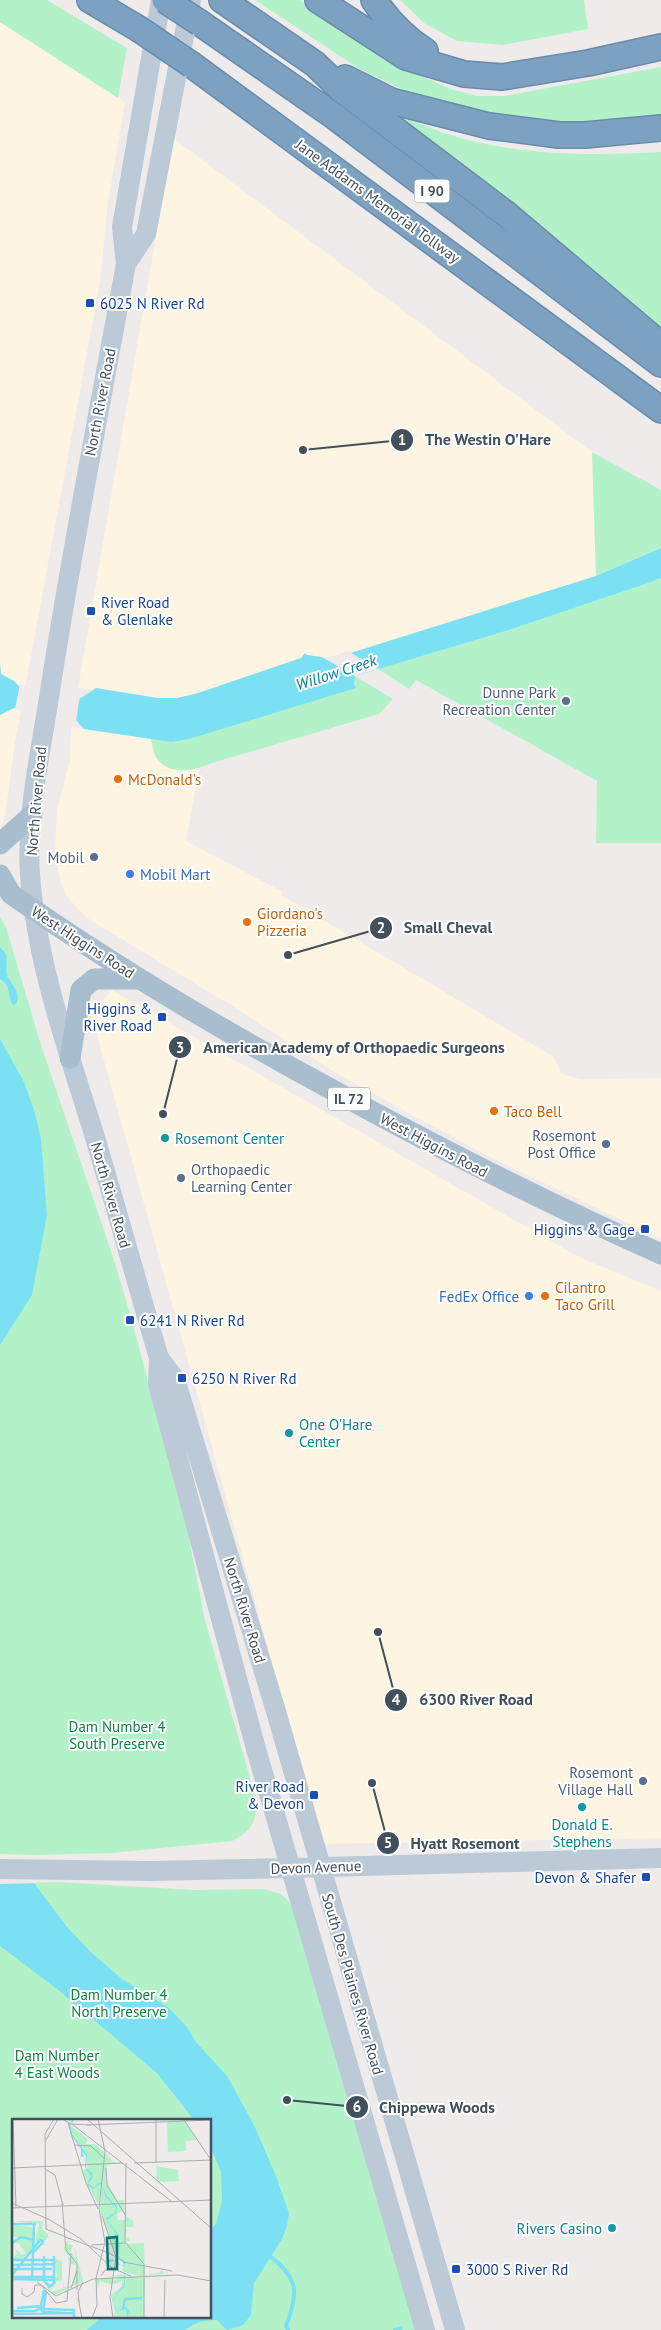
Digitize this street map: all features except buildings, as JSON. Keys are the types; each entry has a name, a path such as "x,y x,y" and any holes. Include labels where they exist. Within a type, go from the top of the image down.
{"highway":[{"name":"Jane Addams Memorial Tollway","path":"90,0 139,29 192,65 661,410"},
{"name":"I 90","path":"163,0 195,11 661,364"},
{"name":"I 90","path":"222,0 316,64 341,89 506,214 661,344"},
{"path":"318,0 406,57 464,74 502,78 588,63 661,47"},
{"path":"374,0 385,18 402,35 464,74"},
{"path":"316,64 391,100 419,116 484,136 517,142 584,148 661,145"},
{"path":"391,100 459,120 526,132 585,135 661,128"},
{"path":"603,366 623,397 661,426"}],"main road":[{"name":"North River Road","path":"163,0 122,227 126,264 70,563 46,715 32,814 30,873 40,950 159,1358 158,1384 230,1656 290,1868"},
{"name":"North River Road","path":"126,264 146,234 195,11"},
{"path":"0,844 32,814"},
{"name":"West Higgins Road","path":"0,875 5,895 35,911 140,979 231,1034 427,1142 568,1212 661,1254"},
{"path":"70,1058 81,990 94,979 140,979"},
{"name":"North River Road","path":"159,1358 175,1379 275,1708 320,1868"},
{"name":"Devon Avenue","path":"0,1869 320,1868 661,1858"},
{"name":"South Des Plaines River Road","path":"290,1868 425,2330"},
{"name":"South Des Plaines River Road","path":"320,1868 455,2330"}],"shaded area":[{"path":"0,22 125,102 108,202 100,282 15,743 5,816 0,830"},
{"path":"173,138 592,452 596,576 184,706 78,688"},
{"path":"71,727 151,739 155,757 183,771 199,769 186,841 283,892 281,895 554,1057 561,1074 580,1079 661,1078 661,1239 488,1156 339,1075 239,1010 90,920 66,895 61,883 55,852 57,810 70,760"},
{"path":"112,990 581,1258 661,1291 661,1838 323,1844 91,1014"}],"green space":[{"path":"0,0 47,0 127,48 118,98 0,22"},
{"path":"255,0 299,0 428,79 454,90 477,96 504,96 661,67 661,118 601,124 513,120 412,94 358,68"},
{"path":"400,0 584,0 588,29 503,45 457,41 424,23"},
{"path":"403,115 441,132 495,146 578,154 661,152 661,330 400,119"},
{"path":"592,452 661,490 661,548 596,576"},
{"path":"661,578 661,843 596,843 597,781 416,680 409,689 378,669 509,630"},
{"path":"355,676 393,699 379,714 189,770 166,767 155,755 151,739 171,742 356,687 354,684"},
{"name":"Dam Number 4 South Preserve","path":"0,917 6,927 40,1042 114,1260 130,1314 127,1316 129,1323 132,1322 184,1513 205,1620 254,1792 256,1808 253,1821 246,1832 232,1841 111,1853 0,1854"},
{"name":"Dam Number 4 North Preserve","path":"58,1882 194,1890 264,1889 281,1894 289,1901 294,1911 416,2330 0,2330 0,1884"}],"water":[{"name":"Willow Creek","path":"661,548 661,578 509,630 355,676 354,684 356,688 189,739 171,742 84,729 76,720 14,708 0,715 0,662 1,674 19,686 81,698 96,688 158,698 177,698 198,693 301,658 305,653 328,660 596,576"},
{"path":"0,947 6,954 7,975 18,995 17,1003 13,1005 8,988 0,979"},
{"path":"0,1039 24,1082 35,1113 41,1139 47,1215 32,1295 0,1345"},
{"path":"0,1854 34,1883 67,1927 93,1954 122,1979 168,2007 227,2076 254,2125 276,2176 289,2213 282,2239 254,2283 251,2315 243,2325 227,2330 217,2320 212,2320 197,2323 185,2330 87,2330 100,2318 211,2318 211,2228 216,2224 222,2201 221,2171 211,2149 211,2119 193,2119 157,2073 57,1989 0,1946"}],"pier":[{"path":"348,651 378,669 355,676 322,657 328,658"},
{"path":"20,685 80,696 76,721 15,709"},
{"path":"0,1854 3,1854 37,1883 0,1884"}],"waterway":[{"path":"268,2255 286,2271 294,2286 293,2304 286,2326 288,2330"},
{"path":"395,2330 401,2328"}],"place":[{"name":"6025 N River Rd","path":"90,303"},
{"name":"The Westin O'Hare","path":"303,450"},
{"name":"River Road & Glenlake","path":"91,611"},
{"name":"Dunne Park Recreation Center","path":"566,701"},
{"name":"McDonald's","path":"118,779"},
{"name":"Mobil","path":"94,857"},
{"name":"Mobil Mart","path":"130,874"},
{"name":"Giordano's Pizzeria","path":"247,922"},
{"name":"Small Cheval","path":"288,955"},
{"name":"Higgins & River Road","path":"162,1017"},
{"name":"Taco Bell","path":"494,1111"},
{"name":"American Academy of Orthopaedic Surgeons","path":"163,1114"},
{"name":"Rosemont Center","path":"165,1138"},
{"name":"Rosemont Post Office","path":"606,1144"},
{"name":"Orthopaedic Learning Center","path":"181,1178"},
{"name":"Higgins & Gage","path":"645,1229"},
{"name":"FedEx Office","path":"529,1296"},
{"name":"Cilantro Taco Grill","path":"545,1296"},
{"name":"6241 N River Rd","path":"130,1320"},
{"name":"6250 N River Rd","path":"182,1378"},
{"name":"One O'Hare Center","path":"289,1433"},
{"name":"6300 River Road","path":"378,1632"},
{"name":"Rosemont Village Hall","path":"643,1781"},
{"name":"Hyatt Rosemont","path":"372,1783"},
{"name":"River Road & Devon","path":"314,1795"},
{"name":"Donald E. Stephens","path":"582,1807"},
{"name":"Devon & Shafer","path":"646,1877"},
{"name":"Chippewa Woods","path":"287,2100"},
{"name":"Rivers Casino","path":"612,2228"},
{"name":"3000 S River Rd","path":"456,2269"}],"park label":[{"name":"Dam Number 4 East Woods","path":"57,2064"}]}
